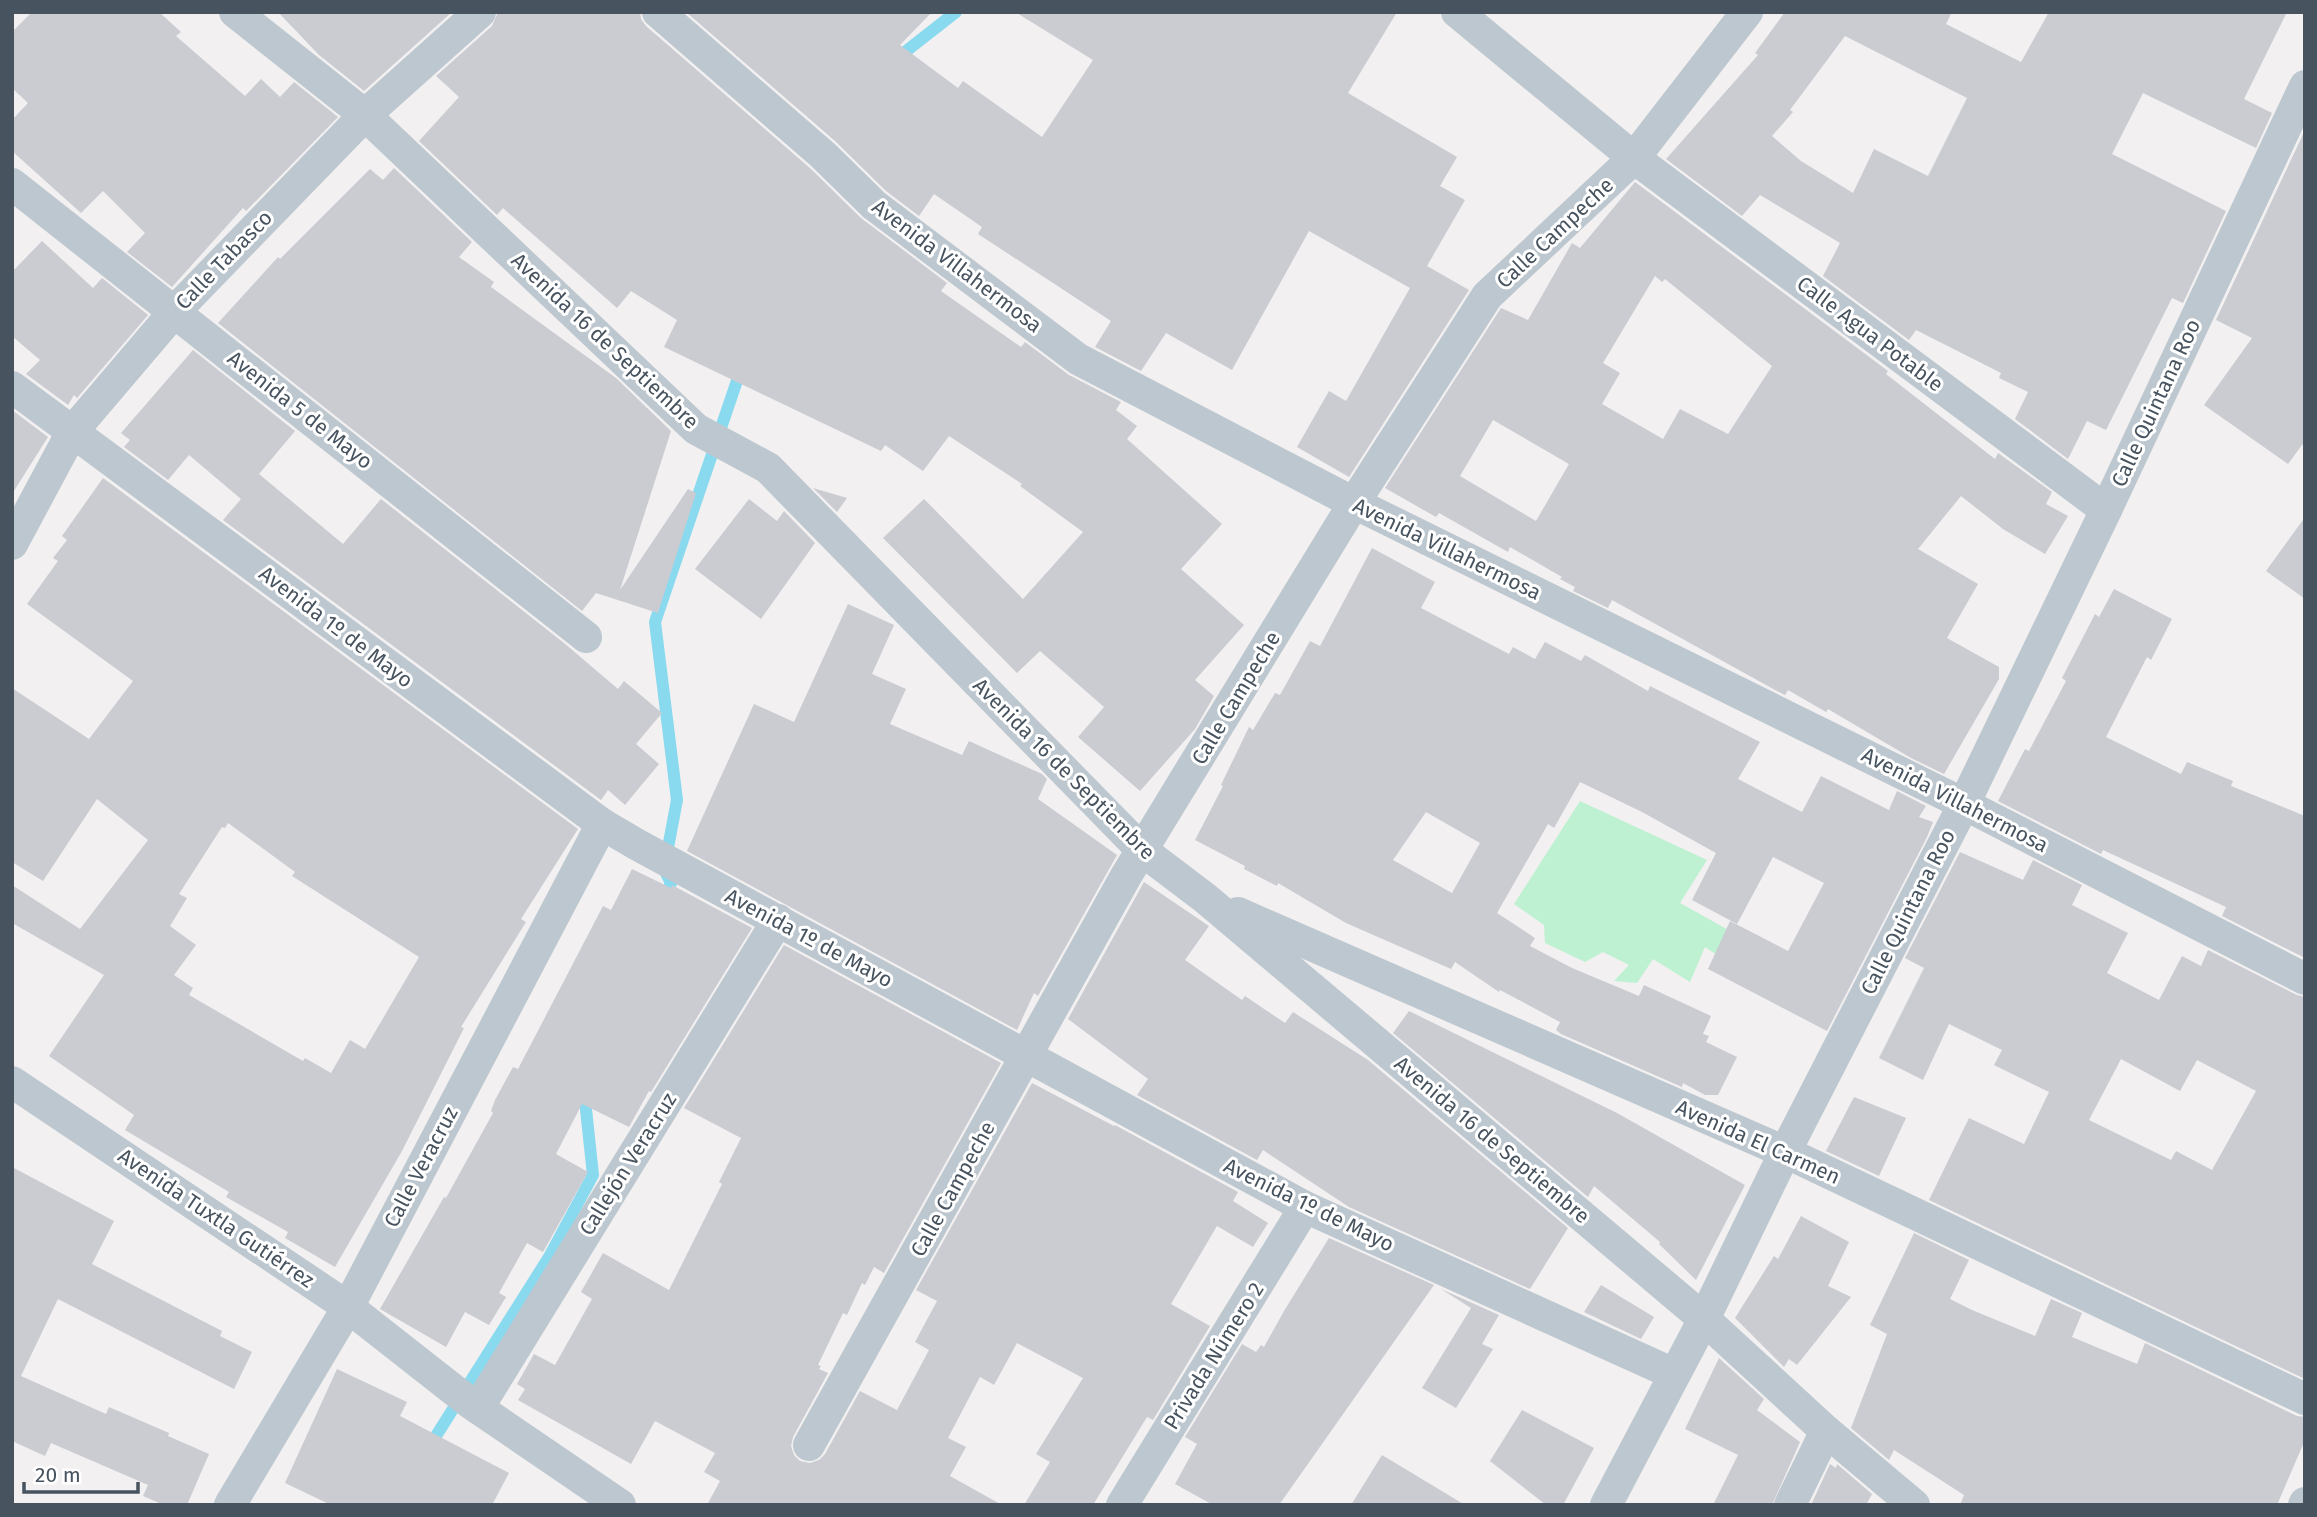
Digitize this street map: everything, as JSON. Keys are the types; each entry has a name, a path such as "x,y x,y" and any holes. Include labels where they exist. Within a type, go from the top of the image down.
{"street":[{"name":"Avenida 16 de Septiembre","path":"235,12 365,115 696,429 768,468 1143,851 1205,898 1704,1319 1826,1431 1914,1505"},
{"name":"Calle Tabasco","path":"12,544 72,432 175,311 365,115 480,12"},
{"name":"Avenida Villahermosa","path":"658,12 822,155 874,205 1078,359 1354,503 1964,804 2305,979"},
{"name":"Calle Agua Potable","path":"1457,12 1634,158 2106,510"},
{"name":"Calle Campeche","path":"809,1446 1027,1056 1062,988 1354,503 1487,296 1634,158 1747,12"},
{"name":"Calle Quintana Roo","path":"1606,1505 1704,1319 1785,1152 1964,804 2106,510 2305,86"},
{"name":"Avenida 5 de Mayo","path":"12,184 586,637"},
{"name":"Avenida 1º de Mayo","path":"12,387 602,824 1306,1207 1674,1374"},
{"name":"Calle Veracruz","path":"230,1505 348,1307 602,824"},
{"name":"Avenida El Carmen","path":"1205,898 1785,1152 2305,1399"},
{"name":"Callejón Veracruz","path":"474,1405 778,920"},
{"name":"Avenida Tuxtla Gutiérrez","path":"12,1082 348,1307 474,1405"},
{"name":"Privada Número 2","path":"1122,1505 1306,1207"},
{"path":"474,1405 620,1505"},
{"path":"1790,1505 1826,1431"}],"green space":[{"path":"1580,801 1707,860 1680,903 1750,942 1736,968 1705,947 1690,982 1653,959 1637,983 1614,981 1629,965 1603,952 1585,962 1545,943 1544,925 1514,904"}],"building":[{"path":"32,12 159,12 181,32 176,36 245,96 261,79 280,97 294,82 338,117 246,211 243,208 172,287 127,252 145,233 103,191 81,213 12,151 12,120 28,103 12,88 12,32"},
{"path":"278,12 452,12 364,91 319,55"},
{"path":"498,12 640,12 646,26 811,169 861,218 947,283 941,291 1021,347 1025,342 1069,375 1121,402 1116,410 1137,426 1127,439 1222,524 1181,569 1244,625 1195,680 1214,696 1195,729 1140,791 1078,737 1104,707 1040,651 1017,673 883,538 924,499 1023,599 1083,532 1020,486 1022,484 949,436 923,471 885,445 881,451 664,347 677,320 631,291 617,308 503,208 497,215 419,141 459,97 436,76 492,26"},
{"path":"686,12 932,12 900,45 958,88 963,81 1042,137 1093,60 1015,12 1397,12 1348,93 1457,157 1440,186 1465,200 1427,266 1469,290 1349,477 1297,447 1329,391 1346,401 1410,288 1309,231 1232,370 1166,333 1141,371 1095,347 1111,321 978,234 982,227 934,194 919,216 886,191 835,141"},
{"path":"1785,12 1952,12 1946,24 2021,62 2049,12 2287,12 2244,99 2272,113 2256,148 2143,93 2112,154 2226,211 2183,303 2172,298 2106,430 2087,421 2068,459 2015,419 2028,392 1999,378 2001,373 1916,330 1909,340 1823,276 1840,243 1760,195 1742,216 1666,159 1758,55 1755,53","holes":["1845,36 1967,98 1928,176 1874,149 1853,193 1801,161 1772,136 1793,112 1790,110"]},
{"path":"2305,130 2305,441 2288,464 2204,405 2252,338 2216,320"},
{"path":"394,168 472,242 459,257 494,282 491,287 616,378 671,431 620,590 688,489 696,493 658,613 596,593 582,611 218,323 278,257 280,259 370,169 383,180"},
{"path":"1635,182 1888,371 1886,374 1995,459 1998,453 2052,492 2046,504 2068,516 2045,554 2003,529 1961,496 1918,549 1978,584 1947,638 1999,667 1999,679 1944,774 1911,758 1828,709 1826,712 1788,690 1785,695 1777,691 1612,600 1608,608 1573,591 1575,587 1560,579 1562,577 1510,547 1508,552 1439,513 1436,517 1385,488 1501,308 1528,320 1572,243 1580,248","holes":["1655,276 1662,282 1665,279 1772,366 1728,434 1680,409 1663,439 1602,404 1620,373 1603,363","1493,420 1569,464 1536,521 1460,476"]},
{"path":"42,241 93,288 102,278 148,315 77,398 74,395 68,405 26,374 40,360 12,336 12,272"},
{"path":"193,350 295,431 259,474 343,544 381,499 564,643 618,689 624,681 662,713 636,744 659,764 625,805 608,790 601,800 223,520 241,499 189,455 168,480 124,447 130,440 121,433"},
{"path":"12,410 48,437 12,494"},
{"path":"103,478 578,829 521,919 526,922 461,1027 464,1028 402,1151 335,1267 285,1238 288,1232 226,1197 229,1192 125,1130 134,1115 49,1056 104,975 12,923 12,885 80,929 148,840 97,799 43,881 12,862 12,688 89,739 133,681 27,604 58,561 53,558 67,540 62,536","holes":["228,823 295,872 292,876 419,957 365,1049 350,1040 331,1073 305,1058 303,1061 189,995 193,988 174,975 196,945 170,926 187,898 179,894 222,827 225,828"]},
{"path":"813,488 847,498 837,512"},
{"path":"749,499 777,521 784,511 815,543 761,619 695,569"},
{"path":"2305,517 2305,599 2266,571"},
{"path":"1372,548 1435,582 1421,608 1509,654 1513,647 1535,659 1545,642 1581,661 1585,655 1648,691 1650,686 1760,742 1738,779 1802,812 1821,776 1889,810 1897,791 1926,806 1919,817 1933,822 1827,1031 1708,969 1730,921 1788,951 1824,883 1773,857 1737,924 1692,900 1716,853 1580,782 1554,828 1548,824 1497,913 1535,938 1530,946 1572,968 1639,996 1644,985 1711,1016 1703,1034 1709,1036 1706,1042 1737,1057 1718,1095 1705,1095 1683,1083 1682,1087 1561,1034 1556,1030 1560,1022 1500,990 1499,992 1455,962 1451,969 1346,923 1278,883 1277,886 1244,869 1245,866 1195,840 1249,727 1253,730 1275,693 1280,695 1310,641 1320,646","holes":["1426,812 1480,843 1452,893 1393,860"]},
{"path":"2114,589 2172,619 2151,660 2147,657 2106,737 2181,774 2187,762 2233,781 2231,786 2305,816 2305,958 2222,916 2226,907 2103,850 2101,854 1998,801 2025,749 2029,751 2066,681 2062,678 2095,614 2099,617"},
{"path":"848,604 894,625 872,674 906,689 890,724 962,755 969,741 1042,774 1047,779 1038,799 1117,855 1038,996 1034,993 1017,1030 687,851 754,704 794,722"},
{"path":"1960,852 2023,880 2033,860 2082,885 2072,905 2128,933 2107,973 2159,1000 2182,956 2201,966 2208,950 2305,997 2305,1379 1929,1200 1969,1118 2024,1144 2049,1092 1994,1065 2002,1050 1949,1024 1923,1080 1879,1058 1924,968 1905,958","holes":["2121,1059 2180,1091 2197,1060 2256,1091 2212,1170 2176,1151 2171,1160 2089,1120"]},
{"path":"632,869 671,888 672,885 752,928 629,1127 582,1104 556,1154 588,1172 543,1252 527,1243 499,1293 506,1297 489,1325 465,1312 446,1347 380,1309 493,1113 491,1111 495,1100 513,1067 518,1069 603,906 611,910"},
{"path":"1144,882 1209,926 1185,960 1242,1000 1245,996 1285,1023 1293,1012 1368,1060 1568,1228 1530,1289 1349,1207 1263,1150 1257,1160 1137,1095 1148,1079 1068,1019"},
{"path":"784,945 1001,1063 884,1273 874,1267 865,1285 862,1283 847,1315 843,1313 818,1365 821,1366 819,1369 828,1373 793,1437 791,1446 800,1461 810,1463 825,1454 860,1391 897,1410 929,1350 915,1342 937,1301 916,1290 1032,1083 1238,1192 1233,1201 1268,1223 1253,1247 1217,1226 1171,1304 1210,1326 1153,1420 1147,1417 1093,1505 1024,1505 1050,1462 1036,1454 1083,1378 1017,1343 994,1385 980,1377 948,1438 966,1447 950,1476 1002,1505 707,1505 720,1481 704,1472 715,1453 655,1421 631,1464 518,1400 525,1389 517,1384 534,1354 555,1365 592,1299 581,1292 603,1253 669,1290 722,1184 719,1182 741,1138 684,1108"},
{"path":"1409,1011 1617,1113 1745,1185 1696,1280 1659,1244 1660,1242 1594,1186 1588,1197 1393,1033"},
{"path":"1854,1097 1906,1118 1879,1176 1826,1151"},
{"path":"12,1167 114,1221 92,1264 222,1331 220,1336 252,1352 234,1389 58,1299 21,1376 106,1414 109,1407 209,1454 187,1505 164,1505 143,1496 148,1485 51,1443 45,1456 12,1441"},
{"path":"1801,1216 1849,1242 1828,1286 1851,1297 1797,1365 1789,1359 1784,1367 1735,1318 1774,1256 1778,1259"},
{"path":"1914,1233 1969,1260 1950,1299 1972,1310 2035,1336 2051,1299 2082,1313 2072,1337 2137,1364 2145,1343 2297,1416 2305,1417 2305,1440 2277,1505 1960,1505 1964,1495 1894,1450 1889,1460 1851,1428 1887,1334 1870,1325"},
{"path":"1329,1238 1434,1285 1279,1505 1213,1505 1175,1484 1197,1444 1185,1437 1242,1344 1256,1352 1261,1345 1264,1347"},
{"path":"1601,1285 1654,1317 1641,1339 1584,1312"},
{"path":"1441,1289 1499,1315 1482,1344 1493,1349 1456,1408 1422,1388 1471,1308"},
{"path":"1719,1358 1764,1399 1757,1410 1800,1442 1772,1505 1713,1505 1738,1455 1685,1429"},
{"path":"337,1369 407,1402 400,1416 509,1473 492,1505 331,1505 285,1483"},
{"path":"1522,1410 1594,1448 1563,1505 1546,1505 1490,1461"},
{"path":"1382,1455 1465,1505 1351,1505"},
{"path":"1830,1464 1836,1468 1837,1464 1872,1494 1866,1505 1811,1505"}],"waterway":[{"path":"896,59 956,12"},
{"path":"663,901 671,883 664,869 677,800 655,622 742,366"},
{"path":"429,1447 549,1257 593,1175 585,1100 581,1092"}]}
